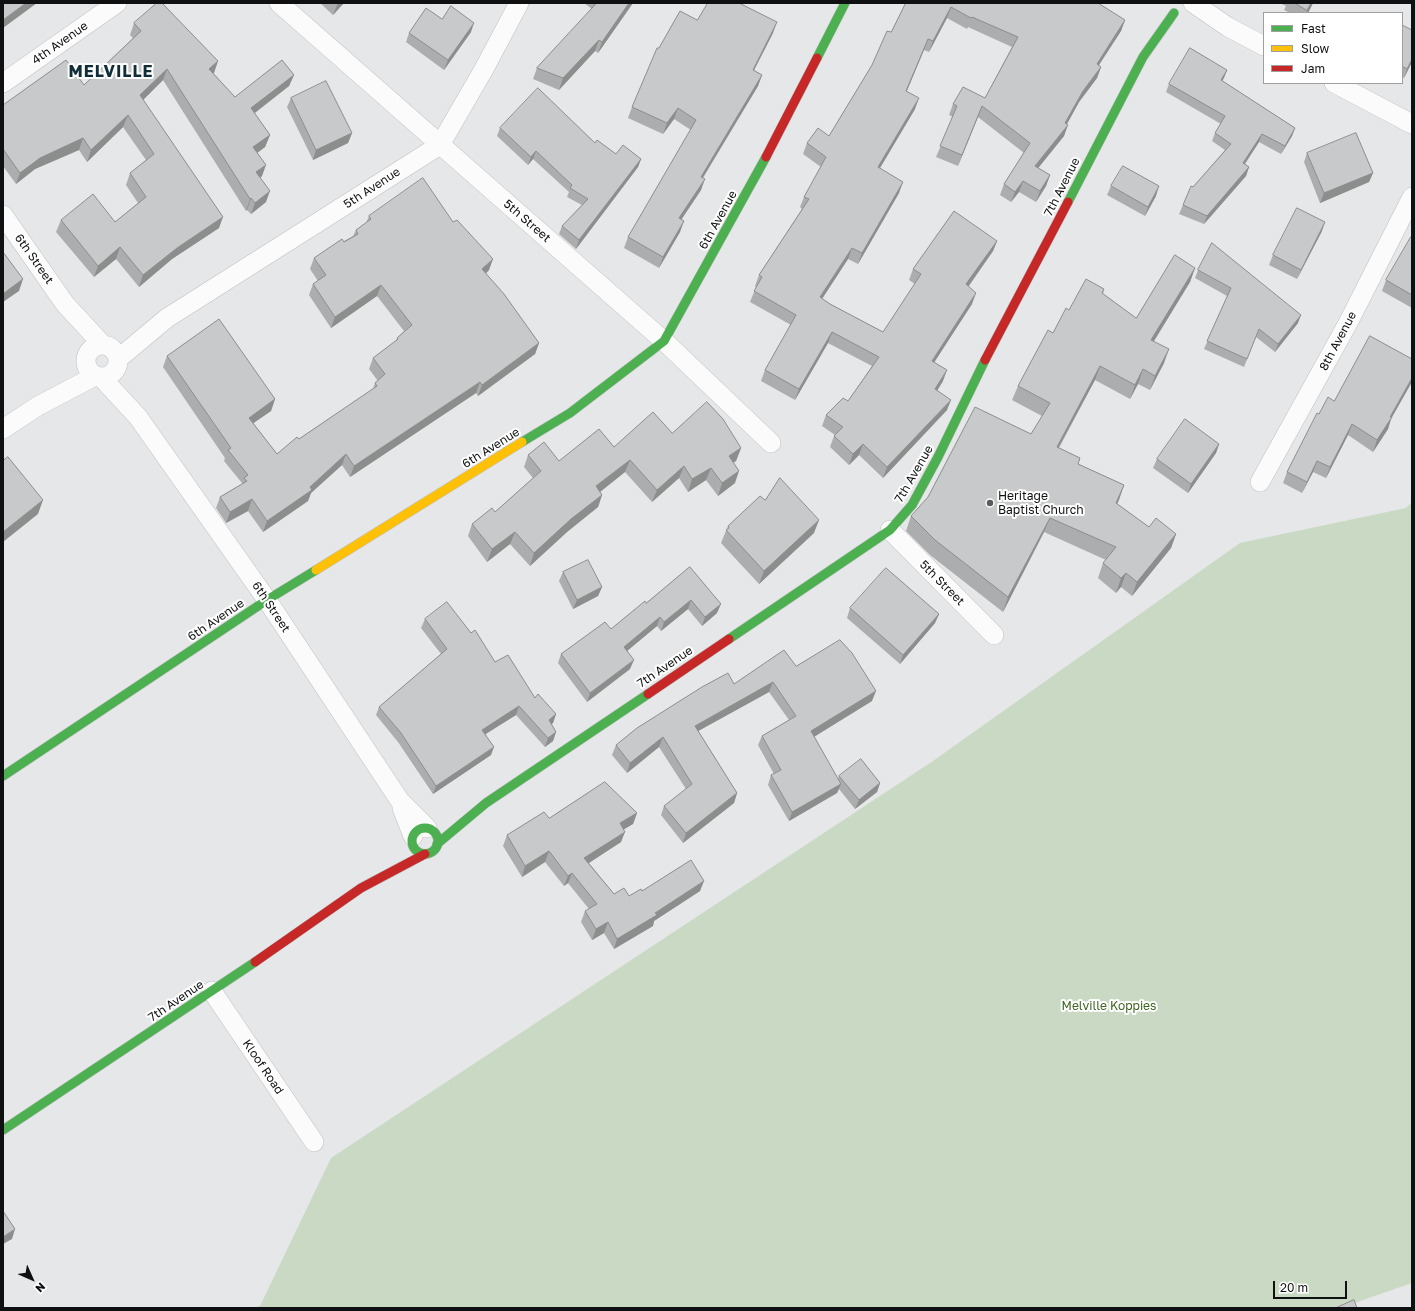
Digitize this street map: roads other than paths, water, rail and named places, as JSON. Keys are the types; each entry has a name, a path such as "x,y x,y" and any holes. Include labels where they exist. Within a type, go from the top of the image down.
{"street":[{"name":"4th Avenue","path":"3,84 117,3"},
{"name":"5th Street","path":"279,3 664,341 771,443"},
{"name":"5th Avenue","path":"3,429 167,318 440,145 484,69 519,3"},
{"name":"6th Avenue","path":"3,776 267,600 570,413 664,341 751,185 845,3"},
{"path":"1180,8 1228,27 1263,45"},
{"name":"7th Avenue","path":"1143,57 1180,8"},
{"name":"7th Avenue","path":"3,1130 212,991 361,888 430,852 486,803 890,530 912,505 938,457 985,361 1143,57 1156,21"},
{"path":"1336,84 1412,124"},
{"name":"8th Avenue","path":"1260,482 1348,323 1412,197"},
{"name":"6th Street","path":"3,215 65,304 138,417 267,600 400,801 424,832"},
{"name":"5th Street","path":"890,530 994,635"},
{"name":"7th Avenue","path":"450,820 486,803"},
{"path":"424,832 438,838 438,844"},
{"path":"402,851 424,832"},
{"path":"424,832 415,849 425,854"},
{"name":"7th Avenue","path":"361,888 387,864"},
{"name":"Kloof Road","path":"212,991 314,1142"}],"place":[{"name":"Heritage Baptist Church","path":"990,503"}],"district":[{"name":"MELVILLE","path":"111,72"}],"park label":[{"name":"Melville Koppies","path":"1109,1006"}]}
